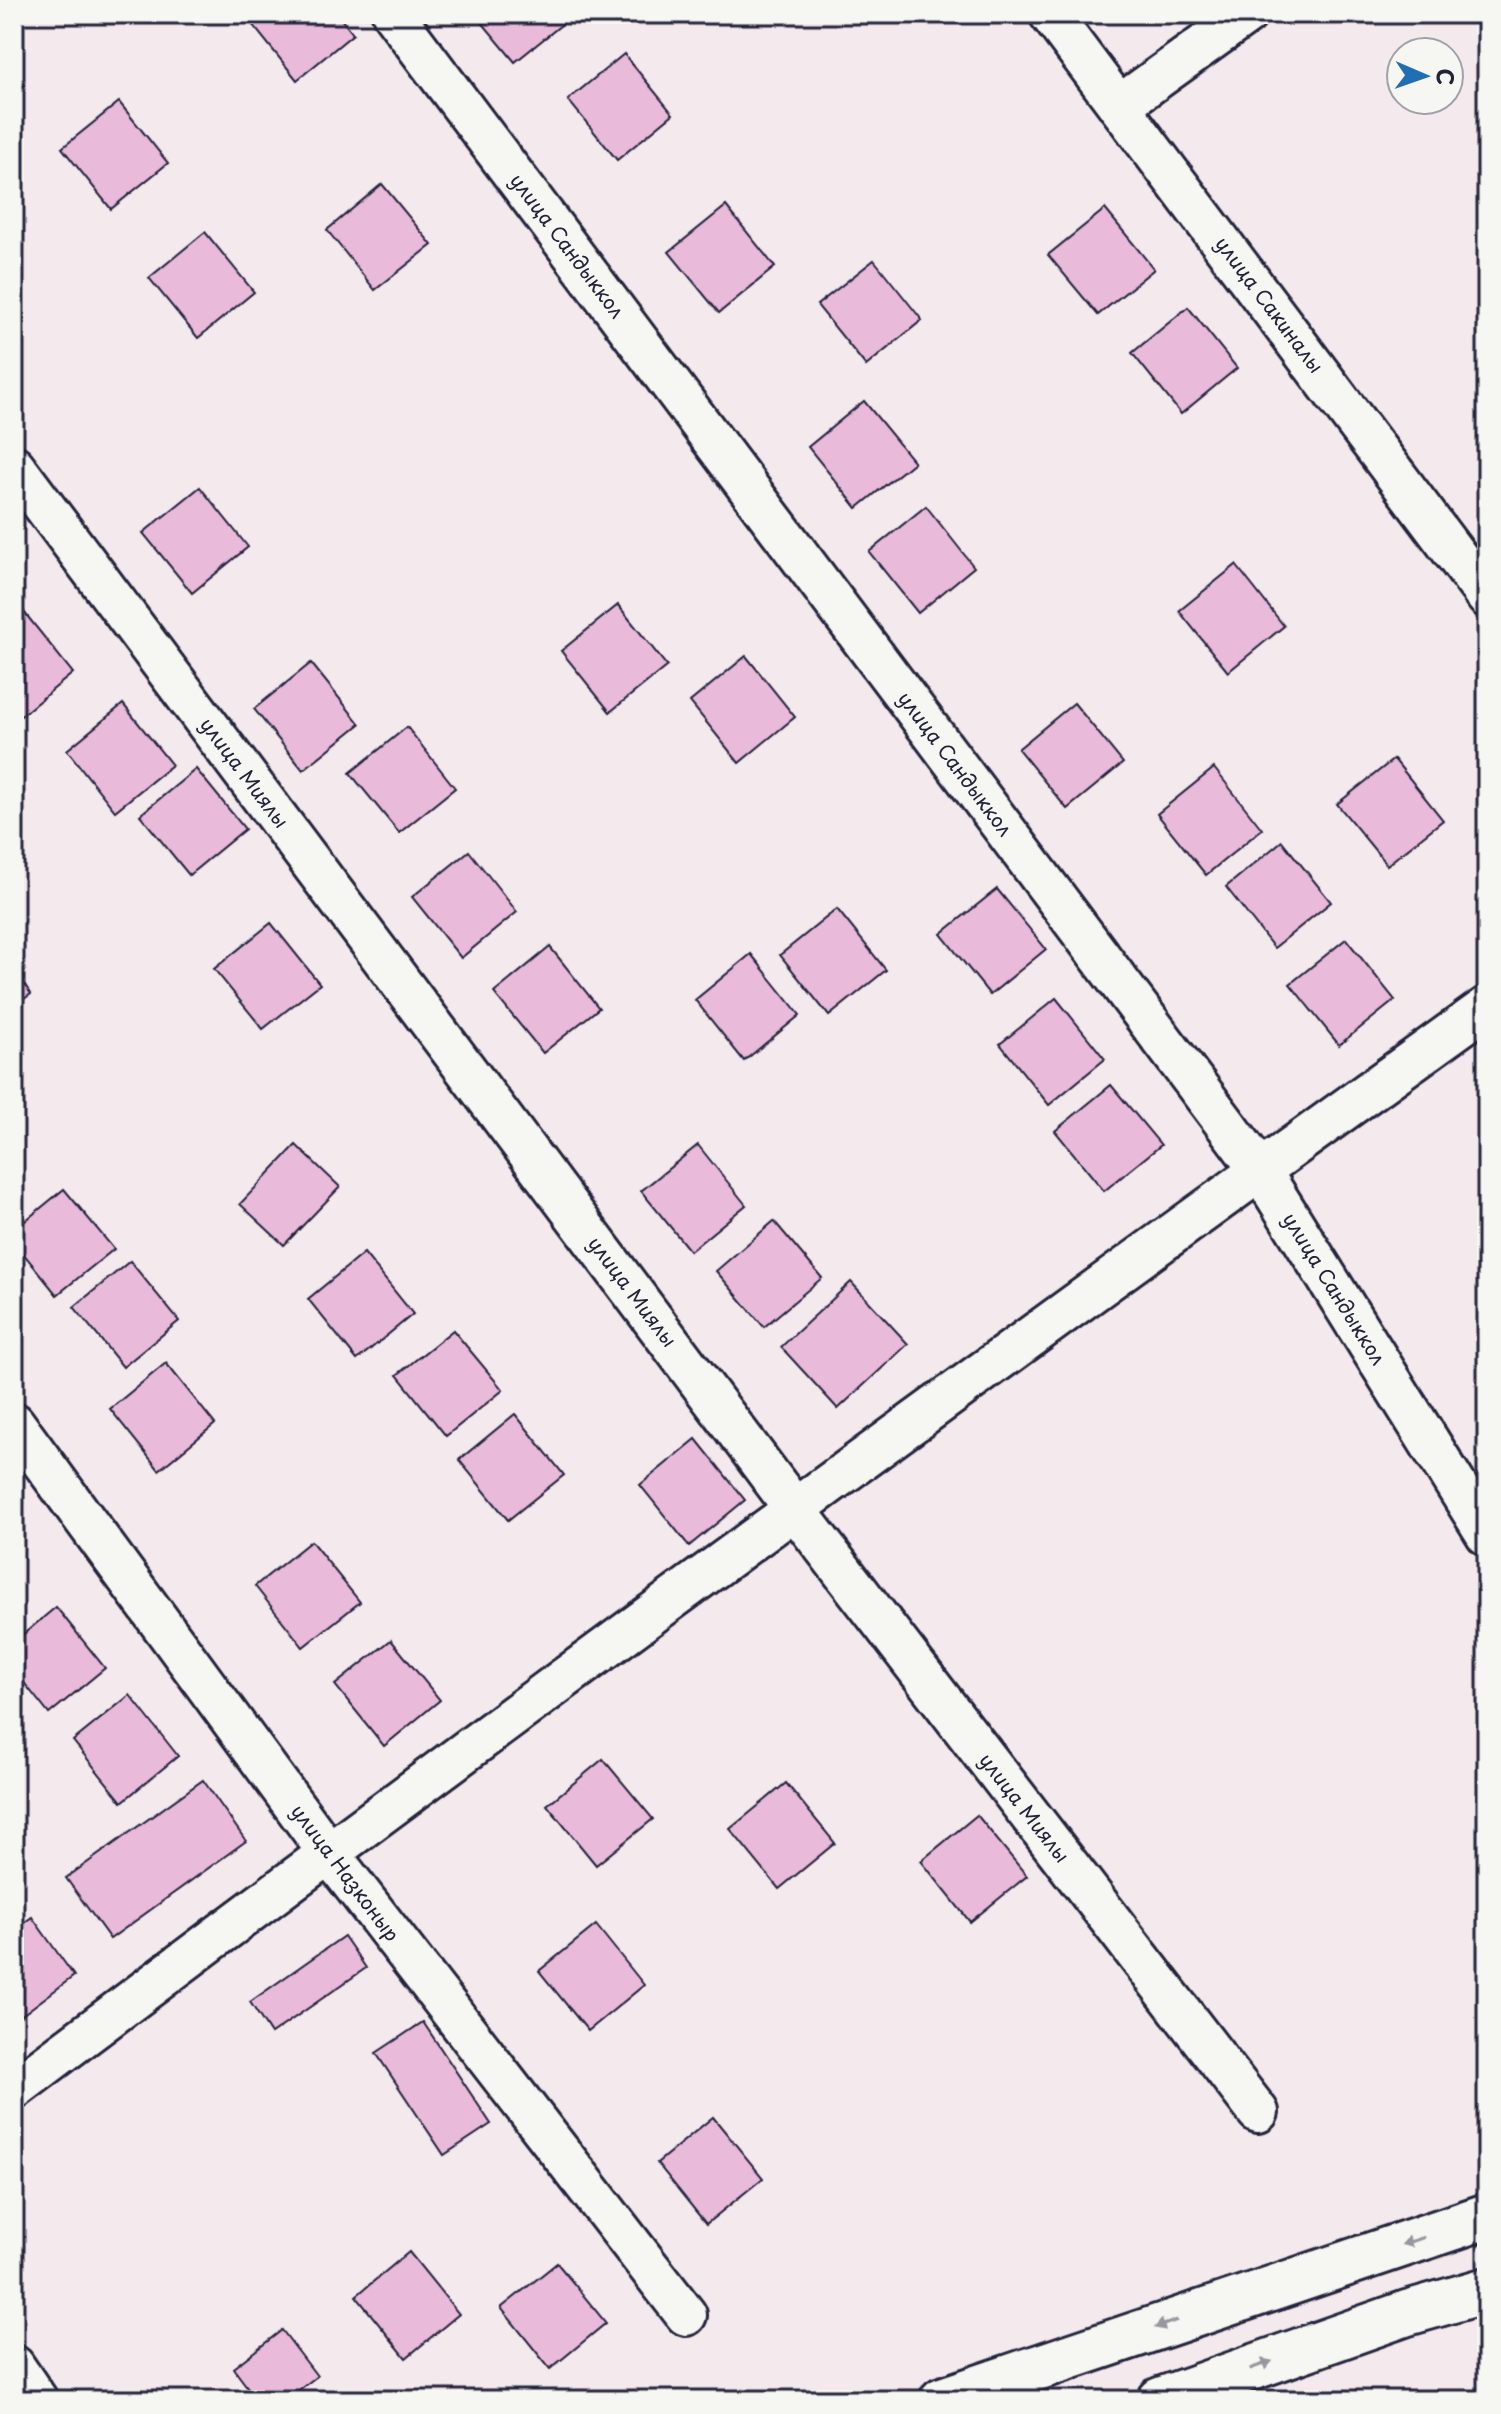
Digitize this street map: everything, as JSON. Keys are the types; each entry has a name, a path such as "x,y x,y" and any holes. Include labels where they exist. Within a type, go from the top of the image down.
{"main road":[{"path":"942,2400 1487,2216"},
{"path":"1160,2400 1407,2313 1487,2290"}],"street":[{"name":"улица Сандыккол","path":"393,14 1260,1170 1487,1535"},
{"name":"улица Сакиналы","path":"1050,14 1487,597"},
{"path":"1119,106 1247,14"},
{"name":"улица Миялы","path":"14,466 794,1508 1258,2112"},
{"path":"14,2089 328,1852 794,1508 1487,1007"},
{"name":"улица Назконыр","path":"14,1423 328,1852 686,2315"},
{"path":"14,2366 37,2400"}],"building":[{"path":"254,14 337,14 353,34 297,80 248,19"},
{"path":"475,14 569,14 571,17 515,62"},
{"path":"624,54 673,114 617,160 568,100"},
{"path":"119,102 168,163 111,209 62,148"},
{"path":"382,184 432,245 375,290 327,230"},
{"path":"726,206 775,267 719,313 669,252"},
{"path":"1105,209 1154,269 1098,315 1048,255"},
{"path":"205,232 254,292 198,338 149,278"},
{"path":"874,260 922,320 866,366 817,305"},
{"path":"1188,307 1237,368 1181,414 1132,353"},
{"path":"864,401 914,462 857,508 808,447"},
{"path":"200,487 248,547 192,593 143,533"},
{"path":"926,506 974,567 918,613 869,552"},
{"path":"1236,565 1284,626 1228,672 1179,611"},
{"path":"618,605 667,666 610,712 561,651"},
{"path":"24,612 73,673 17,719 14,715 14,621"},
{"path":"746,656 795,717 739,763 690,702"},
{"path":"311,663 360,724 303,770 254,709"},
{"path":"1074,703 1123,763 1067,809 1018,749"},
{"path":"123,704 172,765 115,811 67,750"},
{"path":"407,727 455,788 399,833 350,773"},
{"path":"1394,759 1443,820 1387,865 1337,804"},
{"path":"1214,768 1262,829 1206,875 1157,814"},
{"path":"196,769 245,829 189,875 140,815"},
{"path":"1282,841 1331,902 1274,948 1226,887"},
{"path":"469,851 517,912 461,958 412,897"},
{"path":"997,889 1046,949 990,995 941,934"},
{"path":"837,909 886,970 829,1016 780,955"},
{"path":"271,923 320,984 263,1029 214,969"},
{"path":"1346,939 1395,1000 1339,1045 1290,984"},
{"path":"550,947 599,1008 543,1053 494,993"},
{"path":"751,954 800,1015 744,1061 695,1000"},
{"path":"14,969 31,994 14,1006"},
{"path":"1056,998 1105,1059 1049,1105 1000,1044"},
{"path":"1111,1085 1161,1145 1104,1191 1055,1131"},
{"path":"296,1145 340,1187 284,1245 240,1204"},
{"path":"698,1145 746,1205 690,1251 641,1191"},
{"path":"64,1189 114,1249 57,1295 14,1242 14,1230"},
{"path":"774,1221 822,1278 764,1327 716,1271"},
{"path":"364,1253 413,1314 357,1360 308,1299"},
{"path":"130,1261 179,1321 123,1367 74,1307"},
{"path":"851,1282 908,1344 838,1409 781,1347"},
{"path":"453,1330 503,1390 446,1436 397,1375"},
{"path":"166,1363 215,1424 159,1470 110,1409"},
{"path":"515,1414 564,1475 508,1520 459,1460"},
{"path":"696,1439 745,1500 689,1546 640,1485"},
{"path":"311,1541 360,1602 303,1647 255,1586"},
{"path":"56,1607 105,1668 49,1714 14,1670 14,1642"},
{"path":"391,1640 440,1700 384,1746 335,1685"},
{"path":"130,1695 178,1756 122,1802 73,1741"},
{"path":"603,1759 653,1819 596,1865 547,1805"},
{"path":"203,1780 246,1841 110,1939 66,1878"},
{"path":"786,1783 835,1843 779,1889 730,1829"},
{"path":"977,1815 1027,1876 970,1922 921,1861"},
{"path":"32,1917 74,1976 14,2021 14,1930"},
{"path":"596,1925 644,1985 588,2031 539,1971"},
{"path":"344,1936 366,1968 271,2034 250,2002"},
{"path":"423,2022 491,2124 444,2155 376,2053"},
{"path":"713,2117 763,2178 706,2224 657,2163"},
{"path":"409,2252 459,2314 406,2358 356,2296"},
{"path":"557,2263 606,2323 550,2369 501,2308"},
{"path":"282,2330 317,2376 286,2400 257,2400 233,2368"}]}
